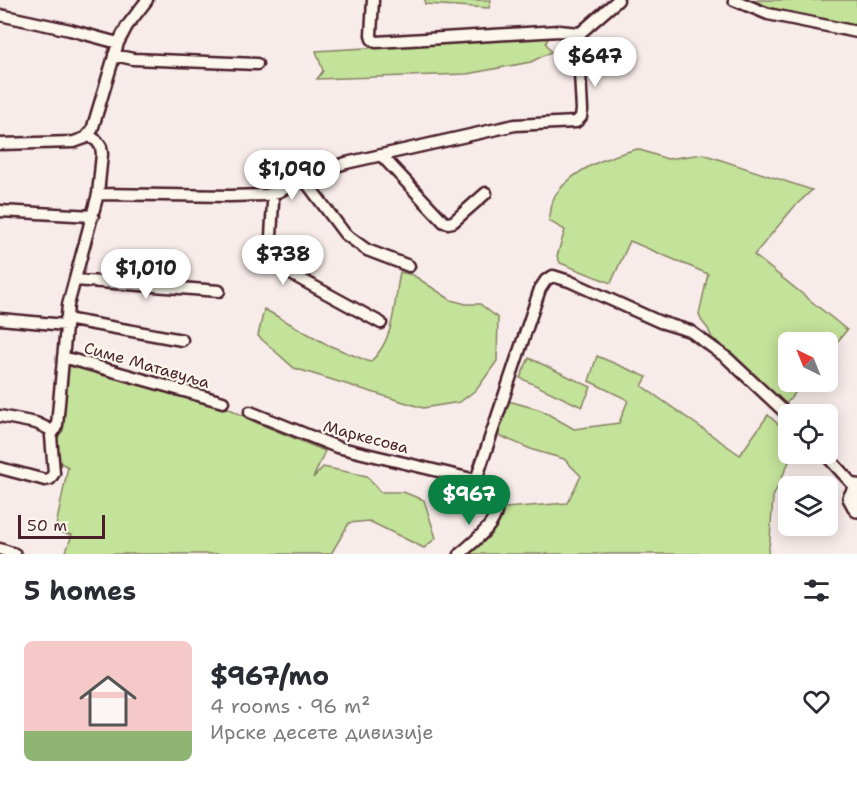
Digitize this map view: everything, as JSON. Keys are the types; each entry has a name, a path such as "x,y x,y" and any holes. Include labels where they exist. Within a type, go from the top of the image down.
{"street":[{"path":"0,144 74,142 88,135 95,122 118,43 127,26 147,0"},
{"path":"374,0 372,39 382,42 495,34 570,31 579,33"},
{"path":"98,194 230,196 272,194 303,178 332,167 381,155 515,125 576,122 581,117 582,110 579,33 618,0"},
{"path":"734,0 768,14 857,32"},
{"path":"0,15 118,43"},
{"path":"114,55 133,59 257,64"},
{"path":"0,468 42,479 50,479 54,473 51,436 57,425 66,322 98,194 101,147 88,135"},
{"path":"381,155 444,222 453,222 486,194"},
{"path":"303,178 345,234 367,250 409,266"},
{"path":"272,194 271,263 381,323"},
{"path":"0,211 93,216"},
{"path":"460,554 490,524 497,508 497,502 489,488 485,483 476,480 540,289 543,283 553,276 569,280 660,322 690,331 735,364 778,406"},
{"path":"75,280 219,291"},
{"path":"0,319 66,322 182,340"},
{"name":"Симе Матавуља","path":"63,357 223,402"},
{"name":"Маркесова","path":"250,412 337,447 476,480"},
{"path":"0,416 36,423 53,431"},
{"path":"835,464 857,487 851,498 857,509"},
{"path":"0,549 15,554"}],"green space":[{"path":"425,0 491,0 489,8 425,4"},
{"path":"750,0 857,0 857,27 771,11"},
{"path":"549,37 546,43 551,52 531,62 467,74 317,79 323,71 316,51"},
{"path":"637,149 667,159 703,154 812,190 794,207 754,255 847,330 838,341 838,332 778,332 778,392 796,392 786,404 731,352 712,338 701,320 699,314 708,274 630,241 611,283 560,263 557,256 565,230 549,221 554,197 572,177 582,170"},
{"path":"400,272 413,275 451,300 466,304 480,304 498,318 497,361 477,389 460,402 423,408 294,368 258,336 264,309 328,345 370,362 378,353 389,332"},
{"path":"597,356 647,377 642,386 740,455 768,415 778,424 778,464 788,464 783,476 778,476 778,486 773,497 768,554 467,554 505,508 567,503 581,476 564,459 533,450 498,435 496,429 508,401 541,410 574,429 619,423 628,400 589,381"},
{"path":"529,358 591,387 582,407 520,378"},
{"path":"64,364 228,408 255,422 325,451 313,478 323,467 367,476 380,492 403,492 424,500 436,538 424,548 369,521 349,523 331,554 65,554 72,535 55,531 68,467 57,461 55,437 63,431"}]}
